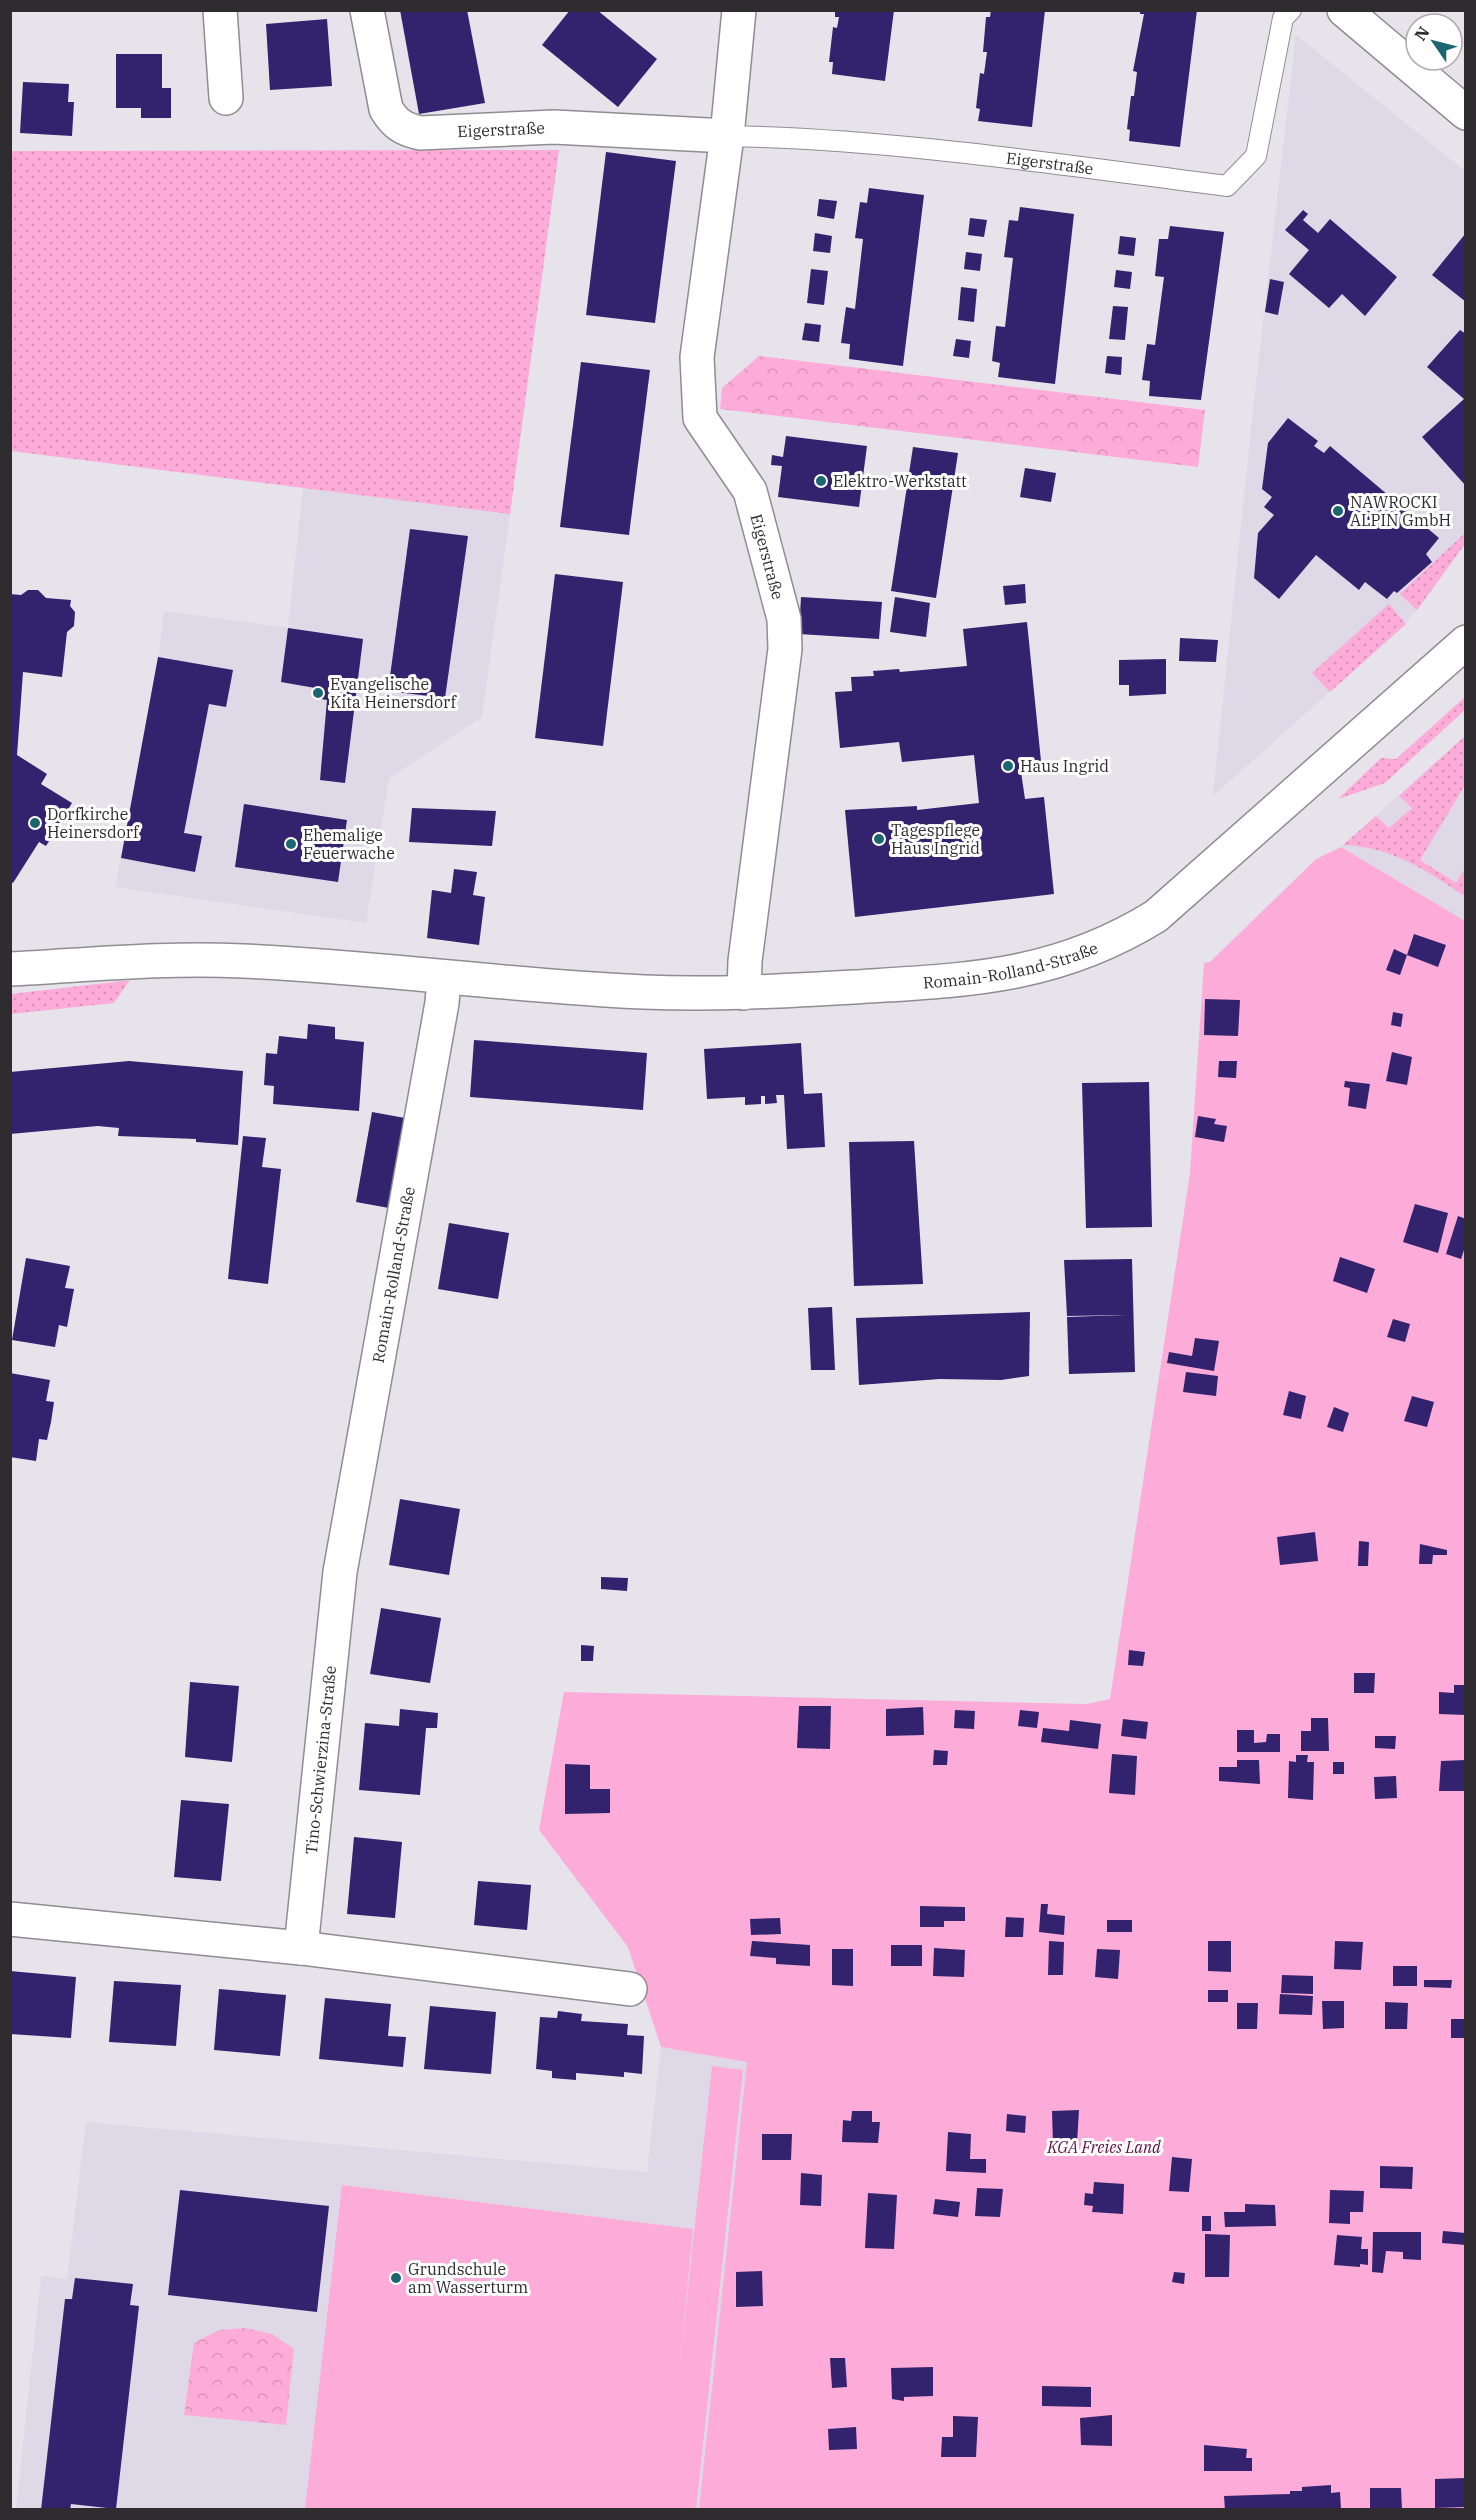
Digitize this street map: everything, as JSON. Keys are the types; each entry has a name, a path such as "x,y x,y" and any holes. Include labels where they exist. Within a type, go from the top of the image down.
{"street":[{"path":"220,10 226,98"},
{"name":"Eigerstraße","path":"367,10 386,109 393,122 405,129 420,133 554,127 727,136"},
{"name":"Eigerstraße","path":"739,10 727,136 697,357 700,418 750,491 783,620 785,649 745,961 744,993"},
{"path":"1344,10 1466,113"},
{"name":"Romain-Rolland-Straße","path":"10,969 101,964 243,961 645,992 744,993 978,979 1012,974 1099,948 1156,916 1466,642"},
{"name":"Romain-Rolland-Straße","path":"340,1572 442,1003 444,977"},
{"name":"Tino-Schwierzina-Straße","path":"301,1948 340,1572"},
{"path":"10,1919 301,1948 630,1989"}],"lane":[{"name":"Eigerstraße","path":"727,136 786,137 864,144 1227,186 1256,156 1283,18 1291,10"}],"shaded area":[{"path":"1296,35 1465,171 1465,544 1406,624 1213,796 1253,410"},
{"name":"Evangelische Kita Heinersdorf","path":"303,488 510,514 482,717 389,778 366,923 115,887 157,670 164,611 288,628"},
{"path":"1465,736 1465,921 1341,847"},
{"name":"Grundschule am Wasserturm","path":"661,2047 748,2062 699,2509 16,2510 41,2276 67,2279 86,2122 647,2172"}],"green space":[{"path":"559,150 510,514 11,451 11,151"},
{"path":"759,356 1205,410 1198,467 720,409 722,388"},
{"path":"1465,533 1465,544 1417,610 1400,594"},
{"path":"1389,604 1406,624 1330,692 1312,673"},
{"path":"1465,697 1465,710 1385,783 1338,799 1381,758 1396,759"},
{"path":"1465,736 1465,785 1420,860 1456,883 1465,869 1465,896 1422,869 1393,855 1378,850 1343,845 1376,816 1389,828 1412,808 1399,796"},
{"name":"KGA Freies Land","path":"1341,847 1465,921 1465,2509 699,2509 747,2062 661,2047 628,1947 539,1830 564,1692 1086,1704 1110,1699 1190,1173 1204,963 1210,962 1316,859"},
{"path":"129,981 114,1003 11,1014 11,994"},
{"path":"712,2066 743,2070 696,2509 305,2509 342,2185 693,2229 679,2372"},
{"path":"245,2328 272,2334 294,2349 286,2425 184,2415 194,2343 219,2330"}],"building":[{"path":"400,10 467,10 485,103 419,114"},
{"path":"570,10 597,10 657,59 618,107 542,45"},
{"path":"835,10 894,10 885,81 832,74 833,62 829,62 833,27 837,28 839,17 835,17"},
{"path":"991,10 1045,10 1032,127 978,121 980,109 976,108 980,73 984,74 987,52 983,52 986,17 990,17"},
{"path":"1140,10 1197,10 1180,147 1129,141 1130,130 1127,129 1137,72 1133,71 1144,14 1140,14"},
{"path":"327,19 332,86 270,90 266,24"},
{"path":"116,54 162,54 162,88 171,88 171,118 141,118 141,108 116,108"},
{"path":"23,82 69,84 68,102 74,102 72,136 20,133"},
{"path":"606,152 676,161 655,323 586,315"},
{"path":"869,188 924,195 903,366 849,359 850,344 841,343 846,307 855,309 863,239 855,238 860,202 867,203"},
{"path":"819,199 837,201 834,219 817,216"},
{"path":"1020,207 1074,214 1055,384 998,377 1000,363 992,361 996,326 1005,327 1013,258 1004,257 1009,220 1018,221"},
{"path":"1303,210 1308,214 1303,220 1318,233 1330,219 1397,277 1365,316 1342,294 1329,308 1289,274 1309,250 1285,230"},
{"path":"970,218 987,220 984,237 968,235"},
{"path":"1170,226 1224,232 1201,400 1149,396 1150,381 1142,380 1147,344 1155,345 1164,277 1155,276 1159,239 1168,239"},
{"path":"815,233 832,236 830,253 813,251"},
{"path":"1466,233 1466,302 1432,275"},
{"path":"1120,236 1136,238 1134,256 1118,254"},
{"path":"966,252 982,254 980,271 964,269"},
{"path":"811,269 828,271 824,305 807,303"},
{"path":"1116,270 1132,272 1130,289 1114,287"},
{"path":"1270,279 1284,282 1278,315 1265,312"},
{"path":"961,287 977,289 974,322 958,320"},
{"path":"1113,306 1128,307 1125,340 1109,339"},
{"path":"805,323 821,325 819,342 802,340"},
{"path":"1460,330 1466,334 1466,486 1422,437 1464,399 1427,367"},
{"path":"956,339 971,341 969,358 953,356"},
{"path":"1107,356 1122,357 1121,375 1105,373"},
{"path":"581,362 650,370 629,535 560,527"},
{"name":"NAWROCKI ALPIN GmbH","path":"1288,418 1318,441 1314,446 1324,453 1330,446 1439,538 1426,554 1432,562 1387,599 1365,582 1359,590 1316,555 1279,599 1254,578 1258,533 1274,515 1264,507 1272,497 1262,489 1268,443"},
{"name":"Elektro-Werkstatt","path":"786,436 867,446 859,507 778,497 782,466 771,465 772,455 783,457"},
{"path":"913,447 958,453 936,598 891,591"},
{"path":"1025,468 1056,473 1051,502 1020,497"},
{"path":"410,529 468,536 445,698 388,691"},
{"path":"555,574 623,582 603,746 535,738"},
{"path":"1025,584 1026,603 1005,605 1003,586"},
{"path":"28,590 38,590 46,598 71,600 70,606 75,612 74,626 67,632 62,677 23,672 17,755 47,774 41,784 72,803 46,846 39,842 13,883 10,881 10,594 21,595"},
{"path":"801,597 882,602 879,639 799,634"},
{"path":"895,597 930,603 926,637 890,632"},
{"name":"Haus Ingrid","path":"1027,622 1042,771 1021,772 1025,799 1044,797 1054,894 855,917 845,810 917,806 917,810 979,803 974,755 902,762 899,742 840,748 835,692 852,691 851,677 874,676 873,671 899,669 900,672 967,666 963,629"},
{"path":"288,628 363,639 345,783 320,780 327,700 321,699 321,689 281,682"},
{"path":"1180,638 1218,640 1216,662 1179,661"},
{"path":"158,657 233,670 226,707 209,704 184,833 202,836 195,872 121,858"},
{"path":"1166,659 1166,694 1129,696 1129,685 1119,685 1119,660"},
{"name":"Ehemalige Feuerwache","path":"244,804 347,820 338,882 235,867"},
{"path":"412,808 496,811 492,846 409,842"},
{"path":"454,869 477,872 473,895 485,897 479,945 427,938 432,890 451,893"},
{"path":"1414,934 1446,945 1438,967 1407,955"},
{"path":"1394,949 1407,955 1400,975 1386,970"},
{"path":"1205,999 1240,1000 1238,1036 1204,1035"},
{"path":"1393,1012 1403,1014 1401,1027 1391,1025"},
{"path":"308,1024 335,1027 335,1039 364,1042 359,1111 273,1104 274,1086 264,1085 266,1053 277,1054 279,1036 307,1039"},
{"path":"474,1040 647,1053 643,1110 470,1097"},
{"path":"801,1043 804,1094 822,1093 825,1147 787,1149 784,1095 776,1095 777,1103 765,1104 765,1096 761,1096 761,1104 745,1105 745,1097 707,1099 704,1049"},
{"path":"1392,1052 1412,1057 1407,1085 1386,1081"},
{"path":"129,1061 243,1071 238,1145 196,1142 196,1139 118,1136 119,1128 98,1126 10,1134 10,1072"},
{"path":"1219,1061 1237,1061 1236,1078 1218,1077"},
{"path":"1345,1081 1370,1084 1366,1109 1348,1106 1350,1088 1344,1087"},
{"path":"1149,1082 1152,1227 1086,1228 1082,1083"},
{"path":"372,1112 405,1118 389,1208 356,1202"},
{"path":"1198,1116 1216,1119 1214,1124 1227,1126 1224,1142 1195,1137"},
{"path":"243,1136 266,1138 262,1167 281,1169 268,1284 228,1279"},
{"path":"914,1141 923,1284 854,1286 849,1142"},
{"path":"1415,1204 1448,1213 1438,1253 1403,1242"},
{"path":"1458,1216 1466,1219 1466,1244 1461,1259 1446,1254"},
{"path":"449,1223 509,1233 498,1299 438,1289"},
{"path":"1340,1257 1375,1269 1367,1293 1333,1281"},
{"path":"26,1258 70,1266 65,1288 74,1289 67,1327 59,1325 55,1347 12,1340"},
{"path":"1132,1259 1135,1372 1069,1374 1067,1317 1126,1315 1067,1316 1064,1260"},
{"path":"832,1307 835,1370 811,1370 808,1308"},
{"path":"1030,1312 1029,1376 1001,1380 940,1379 859,1385 856,1318"},
{"path":"1393,1319 1410,1324 1405,1342 1387,1337"},
{"path":"1195,1338 1219,1341 1214,1371 1167,1363 1169,1352 1192,1356"},
{"path":"1186,1372 1218,1376 1216,1396 1183,1392"},
{"path":"10,1373 50,1380 46,1401 54,1402 51,1422 47,1440 39,1439 36,1461 10,1457"},
{"path":"1289,1391 1306,1396 1301,1419 1283,1415"},
{"path":"1412,1396 1434,1402 1427,1427 1404,1421"},
{"path":"1334,1407 1349,1413 1343,1432 1327,1427"},
{"path":"400,1499 460,1509 449,1575 389,1565"},
{"path":"1315,1532 1318,1561 1280,1565 1277,1537"},
{"path":"1359,1541 1369,1542 1368,1566 1358,1566"},
{"path":"1420,1544 1447,1550 1447,1555 1433,1555 1432,1564 1419,1564"},
{"path":"601,1577 628,1578 627,1591 601,1589"},
{"path":"381,1608 441,1618 430,1683 370,1674"},
{"path":"581,1645 594,1646 593,1661 581,1661"},
{"path":"1129,1650 1145,1652 1143,1666 1128,1665"},
{"path":"1354,1673 1375,1673 1374,1693 1354,1693"},
{"path":"190,1682 239,1686 232,1762 185,1757"},
{"path":"1454,1685 1466,1685 1466,1715 1439,1714 1439,1692 1454,1693"},
{"path":"799,1706 831,1706 830,1749 797,1748"},
{"path":"923,1707 924,1735 886,1736 886,1709"},
{"path":"400,1709 438,1713 437,1728 426,1728 420,1795 359,1790 365,1723 399,1726"},
{"path":"955,1710 975,1711 974,1729 954,1728"},
{"path":"1020,1710 1039,1712 1037,1728 1018,1726"},
{"path":"1311,1718 1328,1718 1329,1751 1301,1751 1301,1731 1311,1731"},
{"path":"1123,1719 1148,1722 1146,1739 1121,1736"},
{"path":"1070,1720 1101,1724 1098,1749 1041,1742 1043,1728 1069,1731"},
{"path":"1237,1730 1254,1730 1254,1743 1266,1742 1267,1734 1280,1734 1280,1752 1237,1752"},
{"path":"1375,1736 1396,1736 1395,1749 1375,1748"},
{"path":"934,1750 948,1751 947,1765 933,1765"},
{"path":"1112,1754 1137,1756 1135,1795 1109,1793"},
{"path":"1296,1755 1308,1755 1307,1762 1314,1762 1313,1800 1288,1798 1289,1761 1296,1762"},
{"path":"1237,1760 1259,1760 1260,1784 1219,1781 1219,1767 1237,1767"},
{"path":"1466,1760 1466,1791 1439,1791 1441,1761"},
{"path":"1333,1762 1344,1762 1344,1774 1333,1774"},
{"path":"565,1764 590,1765 590,1789 610,1789 610,1813 565,1814"},
{"path":"1396,1776 1397,1798 1375,1799 1374,1777"},
{"path":"181,1800 229,1804 221,1881 174,1877"},
{"path":"354,1837 402,1842 395,1918 347,1914"},
{"path":"478,1881 531,1885 527,1930 474,1925"},
{"path":"1041,1904 1048,1904 1047,1914 1065,1916 1064,1935 1039,1932"},
{"path":"920,1906 965,1907 965,1921 944,1921 944,1927 920,1927"},
{"path":"1006,1917 1024,1918 1023,1937 1005,1937"},
{"path":"780,1918 781,1934 751,1935 750,1919"},
{"path":"1107,1920 1132,1920 1132,1932 1107,1932"},
{"path":"752,1941 810,1945 810,1966 776,1964 776,1958 750,1956"},
{"path":"1049,1941 1064,1942 1063,1975 1048,1975"},
{"path":"1208,1941 1231,1941 1231,1972 1208,1971"},
{"path":"1335,1941 1363,1942 1361,1970 1334,1969"},
{"path":"891,1945 922,1945 922,1966 891,1966"},
{"path":"934,1948 965,1950 964,1977 933,1976"},
{"path":"832,1949 853,1949 853,1986 832,1985"},
{"path":"1097,1949 1120,1950 1118,1979 1095,1977"},
{"path":"1393,1966 1417,1966 1417,1986 1393,1986"},
{"path":"10,1971 76,1977 71,2038 10,2034"},
{"path":"1282,1975 1313,1976 1313,1994 1281,1993"},
{"path":"1424,1980 1452,1980 1451,1988 1424,1987"},
{"path":"114,1981 181,1985 176,2046 109,2042"},
{"path":"219,1989 286,1995 280,2056 214,2050"},
{"path":"1208,1990 1228,1990 1228,2002 1208,2002"},
{"path":"1280,1994 1313,1996 1312,2015 1279,2014"},
{"path":"325,1998 391,2004 388,2036 406,2037 403,2067 319,2059"},
{"path":"1322,2001 1344,2001 1344,2028 1323,2029"},
{"path":"1385,2002 1408,2003 1407,2029 1385,2029"},
{"path":"1237,2003 1258,2003 1257,2029 1237,2029"},
{"path":"430,2006 496,2012 491,2074 424,2069"},
{"path":"558,2011 582,2014 581,2021 628,2024 627,2035 644,2036 642,2074 624,2072 624,2077 576,2073 576,2080 552,2078 552,2071 536,2069 540,2017 557,2018"},
{"path":"1451,2019 1466,2019 1466,2038 1451,2038"},
{"path":"1079,2110 1077,2143 1053,2144 1052,2111"},
{"path":"852,2111 872,2111 872,2122 880,2122 878,2143 842,2142 843,2120 851,2121"},
{"path":"1007,2114 1026,2116 1025,2133 1006,2131"},
{"path":"948,2132 971,2134 970,2159 986,2159 986,2173 946,2171"},
{"path":"762,2134 792,2134 791,2160 762,2160"},
{"path":"1172,2157 1192,2159 1189,2192 1169,2191"},
{"path":"1380,2166 1413,2167 1412,2189 1380,2188"},
{"path":"801,2173 822,2175 821,2206 800,2205"},
{"path":"1094,2182 1124,2184 1123,2214 1092,2212 1093,2206 1084,2205 1085,2193 1093,2194"},
{"path":"977,2188 1003,2189 1000,2217 975,2216"},
{"path":"180,2190 329,2206 317,2312 168,2295"},
{"path":"1330,2190 1364,2191 1363,2212 1350,2212 1350,2224 1329,2223"},
{"path":"868,2193 897,2195 894,2249 865,2248"},
{"path":"935,2199 960,2202 958,2217 933,2214"},
{"path":"1245,2204 1275,2205 1276,2226 1225,2227 1224,2212 1245,2212"},
{"path":"1202,2216 1211,2216 1211,2231 1202,2231"},
{"path":"1443,2231 1466,2233 1466,2245 1442,2243"},
{"path":"1373,2232 1421,2232 1421,2260 1403,2259 1403,2252 1386,2251 1383,2273 1372,2272"},
{"path":"1205,2234 1230,2235 1229,2277 1205,2277"},
{"path":"1337,2235 1362,2237 1361,2249 1368,2249 1368,2265 1360,2264 1360,2267 1334,2265"},
{"path":"762,2271 763,2306 736,2307 736,2272"},
{"path":"1174,2272 1185,2273 1184,2284 1172,2282"},
{"path":"75,2278 133,2284 130,2305 139,2306 116,2509 71,2504 70,2510 41,2510 65,2299 72,2299"},
{"path":"830,2358 845,2358 847,2387 832,2388"},
{"path":"933,2367 933,2396 904,2397 904,2401 892,2399 891,2368"},
{"path":"1042,2386 1091,2387 1091,2407 1042,2406"},
{"path":"1112,2415 1112,2446 1081,2445 1080,2418"},
{"path":"953,2416 978,2417 976,2457 941,2457 942,2437 953,2437"},
{"path":"856,2427 857,2449 829,2450 828,2429"},
{"path":"1204,2445 1247,2449 1246,2458 1252,2458 1252,2471 1204,2471"},
{"path":"1466,2478 1466,2507 1435,2508 1435,2479"},
{"path":"1331,2485 1331,2493 1340,2492 1341,2510 1225,2510 1224,2496 1290,2494 1290,2491 1302,2491 1302,2487"},
{"path":"1370,2488 1401,2488 1402,2510 1370,2510"}],"place":[{"name":"Elektro-Werkstatt","path":"821,481"},
{"name":"NAWROCKI ALPIN GmbH","path":"1338,511"},
{"name":"Evangelische Kita Heinersdorf","path":"318,693"},
{"name":"Haus Ingrid","path":"1008,766"},
{"name":"Dorfkirche Heinersdorf","path":"35,823"},
{"name":"Tagespflege Haus Ingrid","path":"879,839"},
{"name":"Ehemalige Feuerwache","path":"291,844"},
{"name":"Grundschule am Wasserturm","path":"396,2278"}]}
